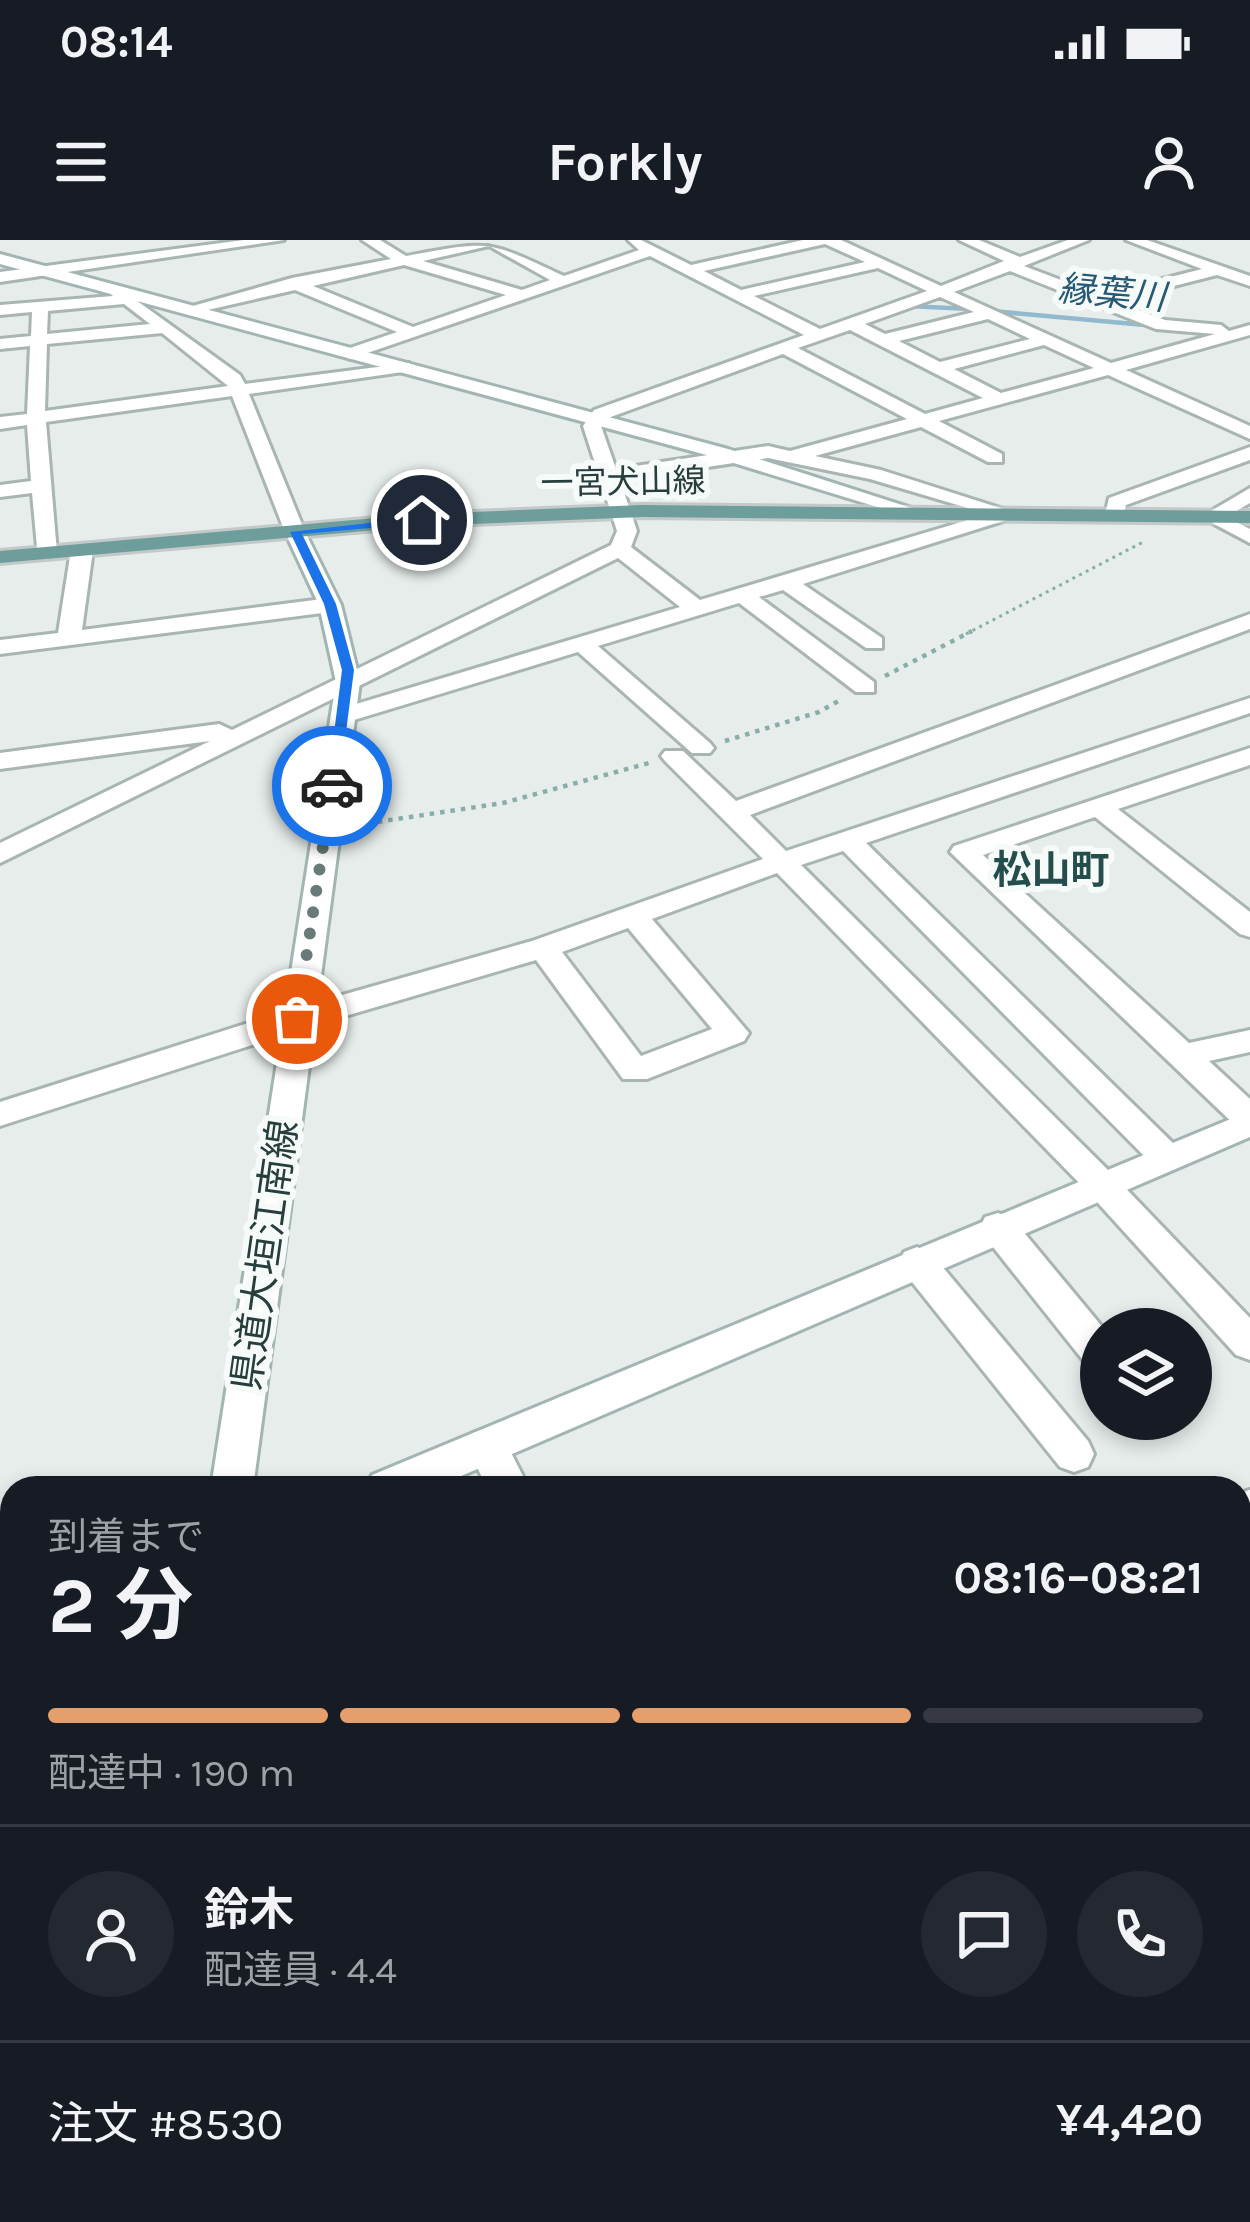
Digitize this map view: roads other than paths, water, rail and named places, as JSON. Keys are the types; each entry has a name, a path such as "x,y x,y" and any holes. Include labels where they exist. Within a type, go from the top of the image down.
{"main road":[{"name":"一宮犬山線","path":"0,556 622,512 1250,518"}],"street":[{"path":"0,277 224,243 277,240"},
{"path":"369,240 403,260 519,294"},
{"path":"190,309 494,240 560,280"},
{"path":"631,240 818,335"},
{"path":"688,270 826,240 1250,433"},
{"path":"966,240 1162,325 1245,334"},
{"path":"0,841 218,740 347,689 620,549 627,531 592,426 614,408 1082,240"},
{"path":"1132,240 1250,281"},
{"path":"224,243 262,266"},
{"path":"79,247 101,263"},
{"path":"350,354 652,251"},
{"path":"0,259 118,295 190,309 727,455 916,513"},
{"path":"739,296 881,263"},
{"path":"1100,300 1219,270"},
{"path":"279,275 410,332"},
{"path":"0,310 118,295 234,379 237,391"},
{"path":"40,306 36,418 46,553"},
{"path":"883,340 991,313"},
{"path":"850,323 997,398"},
{"path":"0,344 162,328"},
{"path":"797,455 1245,334"},
{"path":"938,368 1048,339"},
{"path":"783,347 994,458"},
{"path":"0,423 403,368"},
{"name":"県道大垣江南線","path":"234,1476 347,689 330,604 237,391"},
{"path":"1115,515 1116,502 1250,453"},
{"path":"609,476 727,455 797,455 1009,515"},
{"path":"0,491 44,486"},
{"path":"1201,517 1250,494"},
{"path":"347,689 581,643 1009,515"},
{"path":"1201,517 1250,537"},
{"path":"620,549 696,608"},
{"path":"70,638 82,550"},
{"path":"786,581 874,643"},
{"path":"742,595 865,687"},
{"path":"0,647 330,604"},
{"path":"732,812 1250,621"},
{"path":"581,643 701,748"},
{"path":"0,1114 297,1019 543,948 848,839 1250,705"},
{"path":"0,761 218,740"},
{"path":"674,757 784,861 1100,1183 1250,1344"},
{"path":"416,1476 1250,1121 964,852 1244,764"},
{"path":"1099,807 1250,927"},
{"path":"0,854 77,809"},
{"path":"848,839 1166,1156"},
{"path":"543,948 635,1070 733,1033 634,916"},
{"path":"1182,1056 1250,1041"},
{"path":"998,1227 1080,1327"},
{"path":"916,1262 1074,1454"},
{"path":"487,1446 502,1476"}],"waterway":[{"name":"縁葉川","path":"908,306 970,309"},
{"name":"縁葉川","path":"992,311 1156,326"}],"district":[{"name":"松山町","path":"1051,869"}]}
